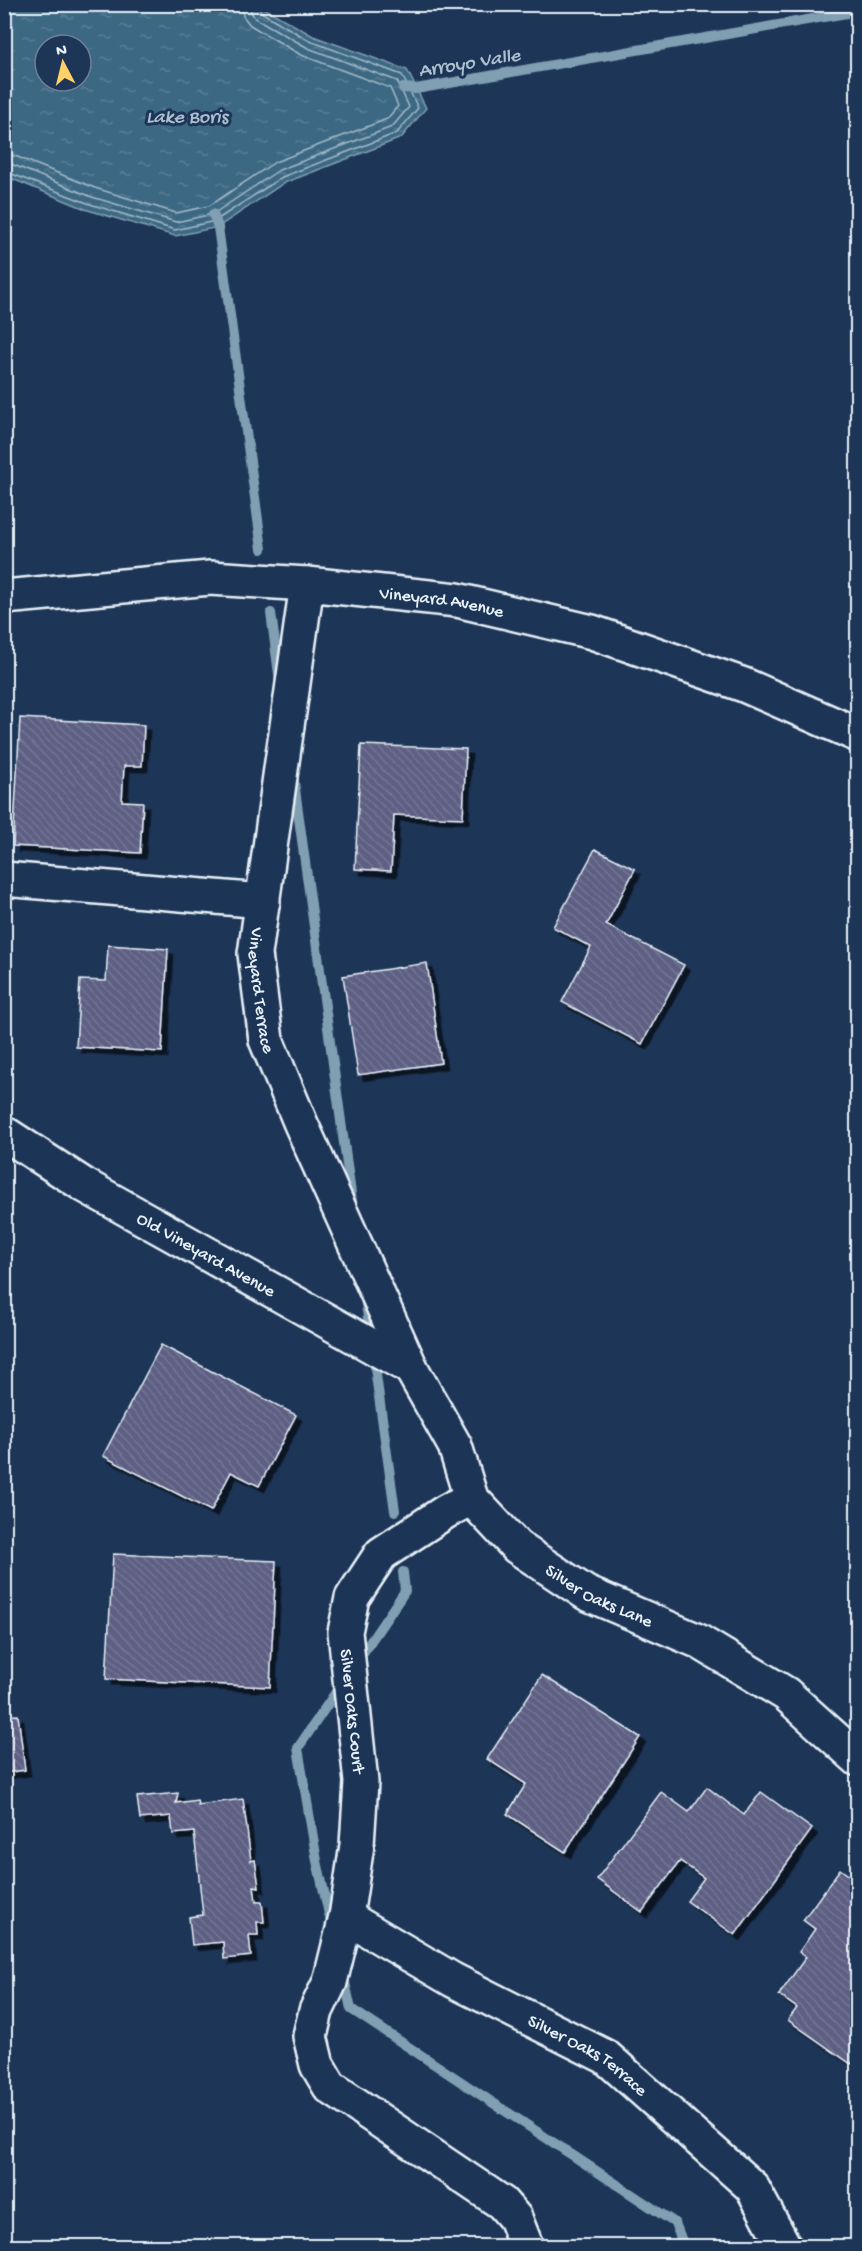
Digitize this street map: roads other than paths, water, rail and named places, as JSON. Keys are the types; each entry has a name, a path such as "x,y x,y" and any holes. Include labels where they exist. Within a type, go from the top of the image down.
{"street":[{"name":"Vineyard Avenue","path":"4,597 210,578 307,584 457,600 592,632 744,685 858,735"},
{"name":"Vineyard Terrace","path":"307,584 255,954 266,1040 301,1124 411,1368"},
{"path":"4,879 262,902"},
{"name":"Old Vineyard Avenue","path":"4,1133 84,1185 411,1368"},
{"name":"Silver Oaks Lane","path":"411,1368 455,1446 471,1498 517,1547 586,1593 698,1641 786,1694 858,1759"},
{"name":"Silver Oaks Court","path":"471,1498 445,1512 381,1554 352,1598 345,1632 361,1782 357,1845 346,1917 330,1982 316,2011 310,2036 317,2065 330,2087 501,2203 515,2218 526,2247"},
{"name":"Silver Oaks Terrace","path":"346,1917 453,1980 606,2057 752,2187 784,2247"}],"water":[{"name":"Lake Boris","path":"5,4 259,5 313,36 407,70 426,108 401,138 284,183 218,227 175,236 88,210 5,176"}],"waterway":[{"name":"Arroyo Valle","path":"403,88 416,89 858,11"},
{"path":"213,214 218,227 262,549"},
{"path":"271,613 280,682"},
{"path":"293,775 353,1208"},
{"path":"365,1298 369,1324"},
{"path":"375,1368 395,1511"},
{"path":"356,1663 405,1591 403,1572"},
{"path":"332,1927 317,1861 298,1748 342,1683"},
{"path":"343,1974 351,2009 675,2223 684,2246"}]}
